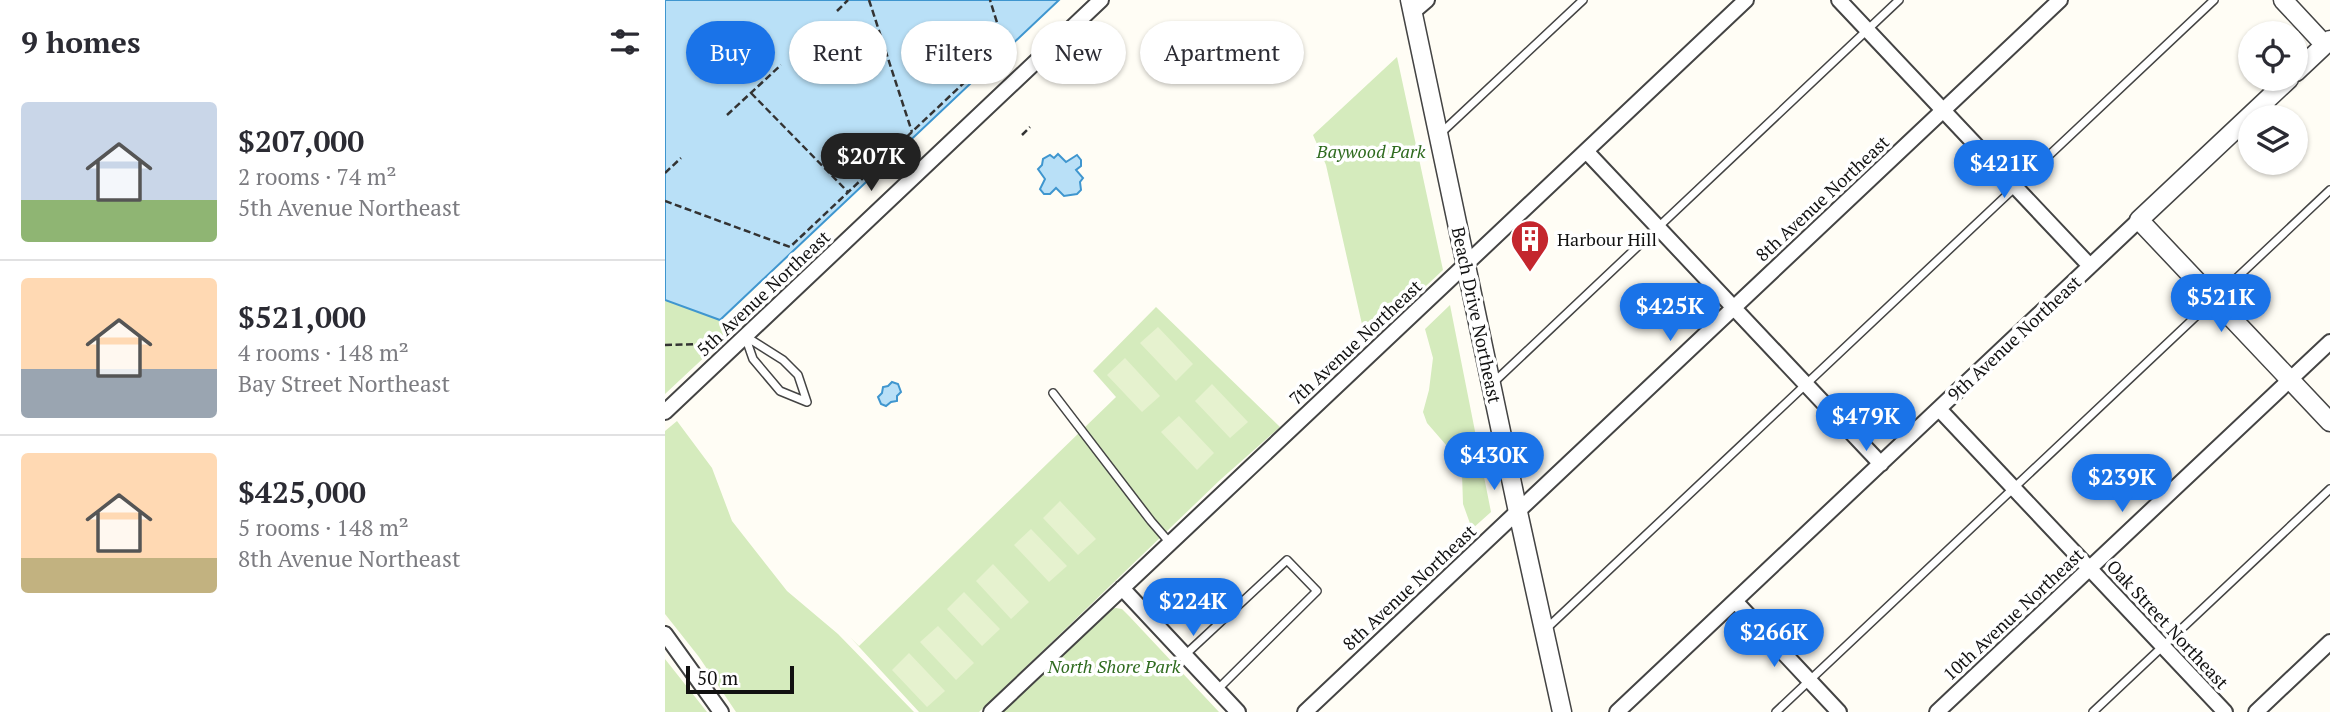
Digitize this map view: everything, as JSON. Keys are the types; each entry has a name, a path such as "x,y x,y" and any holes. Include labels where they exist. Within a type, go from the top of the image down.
{"street":[{"name":"5th Avenue Northeast","path":"665,412 1101,0"},
{"path":"1412,6 1427,0"},
{"name":"7th Avenue Northeast","path":"991,712 1746,0"},
{"path":"1839,0 2090,267"},
{"name":"8th Avenue Northeast","path":"1305,712 2060,0"},
{"path":"2283,0 2327,43 2308,61"},
{"name":"Beach Drive Northeast","path":"1412,6 1562,712"},
{"name":"9th Avenue Northeast","path":"1617,712 2276,91"},
{"path":"1586,151 1881,464"},
{"path":"2140,220 2330,422"},
{"name":"10th Avenue Northeast","path":"1937,712 2330,342"},
{"name":"Oak Street Northeast","path":"1939,409 2225,712"},
{"path":"1122,588 1238,712"},
{"path":"1735,601 1839,712"},
{"path":"665,634 721,712"},
{"path":"2256,712 2330,642"}],"lane":[{"path":"1439,136 1583,0"},
{"path":"1492,383 1899,0"},
{"path":"1545,631 2214,0"},
{"path":"1776,712 2330,190"},
{"path":"745,336 783,360 798,375 807,402 780,391 772,384 753,359 745,336"},
{"path":"1053,393 1170,542"},
{"path":"2093,712 2330,489"},
{"path":"1185,655 1287,560 1317,591 1217,690"}],"path":[{"path":"837,11 848,0"},
{"path":"869,0 912,132"},
{"path":"665,201 790,247 1004,46 990,0"},
{"path":"727,116 781,65"},
{"path":"751,93 848,192"},
{"path":"1022,135 1030,127"},
{"path":"665,173 681,158"},
{"path":"665,345 706,344"}],"green space":[{"name":"Baywood Park","path":"1397,57 1443,270 1366,342 1326,165 1313,135"},
{"path":"665,300 720,320 727,336 665,394"},
{"path":"1450,305 1491,512 1472,529 1463,504 1462,473 1453,453 1427,423 1423,412 1433,358 1425,329"},
{"path":"1156,307 1280,427 1220,480 979,712 919,712 850,637 859,646 1116,397 1093,371"},
{"path":"1158,327 1193,364 1176,381 1140,343"},
{"path":"1125,358 1160,396 1142,412 1107,375"},
{"path":"1212,384 1248,422 1230,438 1195,401"},
{"path":"1179,416 1214,453 1197,470 1161,432"},
{"path":"677,421 712,468 732,521 787,591 838,634 914,712 736,712 699,657 665,614 665,431"},
{"path":"1060,501 1096,539 1078,555 1043,518"},
{"path":"1031,529 1067,566 1049,582 1014,545"},
{"path":"993,564 1029,602 1011,619 976,581"},
{"path":"964,592 1000,629 982,646 947,609"},
{"name":"North Shore Park","path":"1109,609 1122,609 1130,617 1219,712 1001,712"},
{"path":"938,626 974,663 956,680 920,642"},
{"path":"909,653 945,691 927,707 892,670"},
{"path":"665,659 707,712 665,712"}],"water":[{"path":"665,0 1059,0 1037,21 1031,21 1031,26 1017,40 1017,21 901,21 901,84 970,84 720,320 665,300"},
{"path":"1058,154 1066,162 1077,155 1081,160 1081,166 1076,170 1083,178 1080,182 1081,190 1077,194 1064,196 1056,188 1050,194 1044,194 1040,189 1045,179 1038,169 1043,159 1050,155 1054,158"},
{"path":"892,382 898,384 901,392 897,401 886,406 881,404 878,397 883,387"}],"place":[{"name":"Harbour Hill","path":"1530,273"}]}
